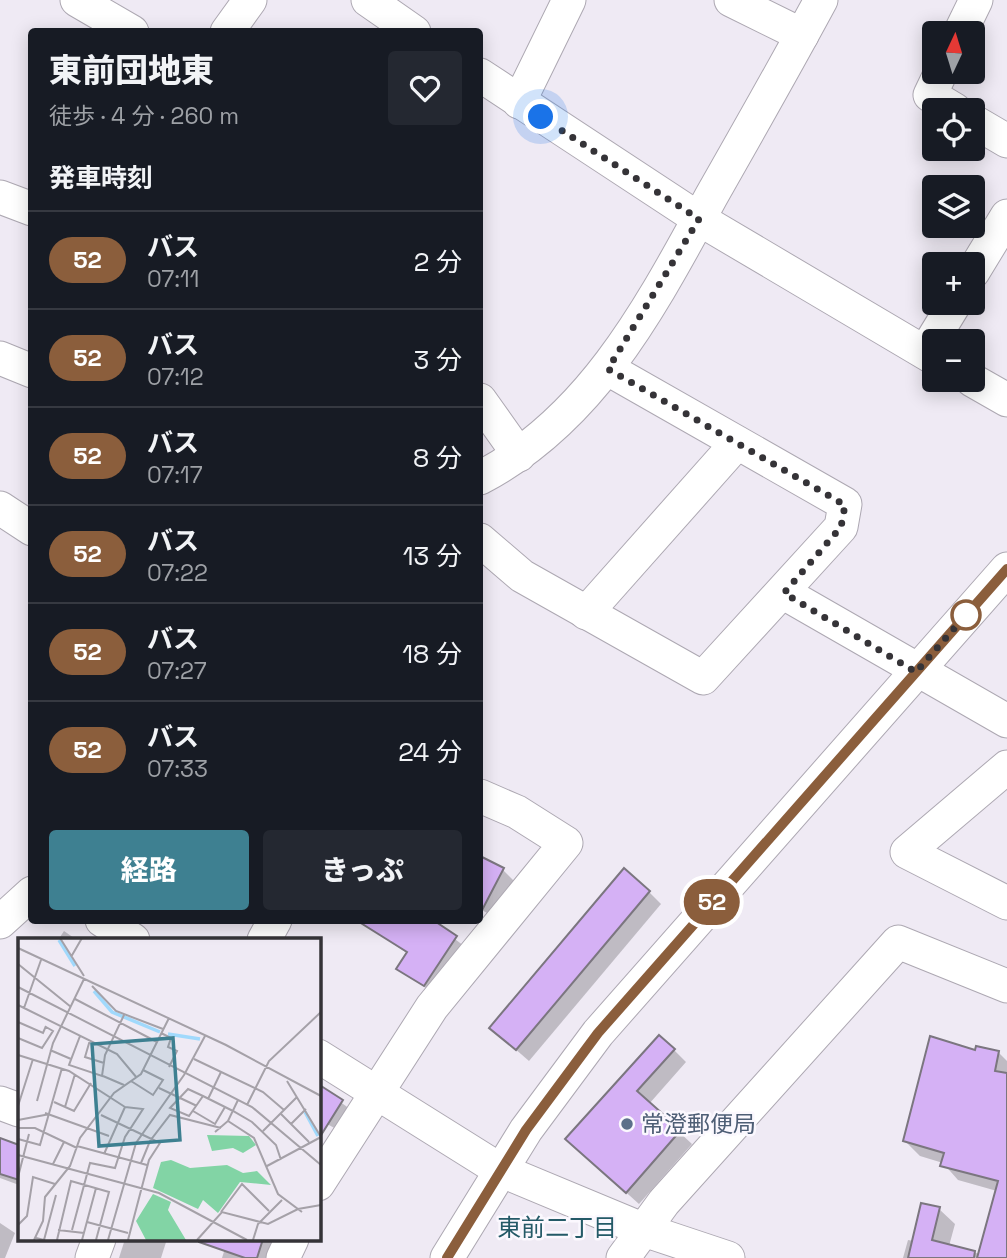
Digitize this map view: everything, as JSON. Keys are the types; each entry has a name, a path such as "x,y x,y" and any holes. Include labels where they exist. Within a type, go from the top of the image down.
{"street":[{"path":"77,0 125,28"},
{"path":"230,28 250,0"},
{"path":"368,0 409,28"},
{"path":"519,102 569,0"},
{"path":"731,0 802,35"},
{"path":"483,476 519,454 578,404 608,369 699,219 821,0"},
{"path":"966,21 976,0"},
{"path":"483,77 699,219 922,350"},
{"path":"935,84 930,95 935,98"},
{"path":"985,128 1007,141"},
{"path":"0,197 28,208"},
{"path":"985,252 1007,216"},
{"path":"0,358 28,369"},
{"path":"483,543 522,576 704,678 784,593 841,527 845,505 608,369"},
{"path":"985,387 1007,400"},
{"path":"483,404 519,454"},
{"path":"586,613 737,443"},
{"path":"0,508 28,526"},
{"path":"447,1258 500,1170 558,1084 598,1033 1007,569"},
{"path":"784,593 916,672 1007,720"},
{"path":"1007,767 907,852 1007,903"},
{"path":"320,1181 432,1007 566,844 517,812 483,797"},
{"path":"0,922 28,897"},
{"path":"108,924 130,938"},
{"path":"624,1258 664,1202 898,943 1007,986"},
{"path":"320,1057 500,1170 644,1230 728,1258"},
{"path":"0,1103 18,1110"},
{"path":"92,1258 99,1240"},
{"path":"283,1258 292,1240"}],"building":[{"path":"483,858 504,868 483,908"},
{"path":"624,868 650,891 516,1050 489,1028"},
{"path":"362,924 439,924 457,936 424,986 396,969 407,952"},
{"path":"659,1035 675,1049 637,1091 681,1130 626,1193 565,1139"},
{"path":"930,1036 975,1050 976,1046 999,1051 995,1071 1007,1073 1007,1258 977,1258 998,1181 940,1166 944,1153 903,1141"},
{"path":"320,1085 343,1100 320,1137"},
{"path":"0,1138 18,1145 18,1180 0,1174"},
{"path":"921,1203 940,1207 932,1240 975,1251 974,1258 908,1258"},
{"path":"263,1240 257,1258 245,1258 199,1242"}],"bus line":[{"name":"52","path":"447,1258 526,1130 598,1033 755,851 1007,569"}],"place":[{"name":"常澄郵便局","path":"627,1124"}],"district":[{"name":"東前二丁目","path":"557,1227"}],"route":[{"path":"541,117 699,219 629,339 608,369 845,505 841,527 784,593 916,672 966,615"}]}
